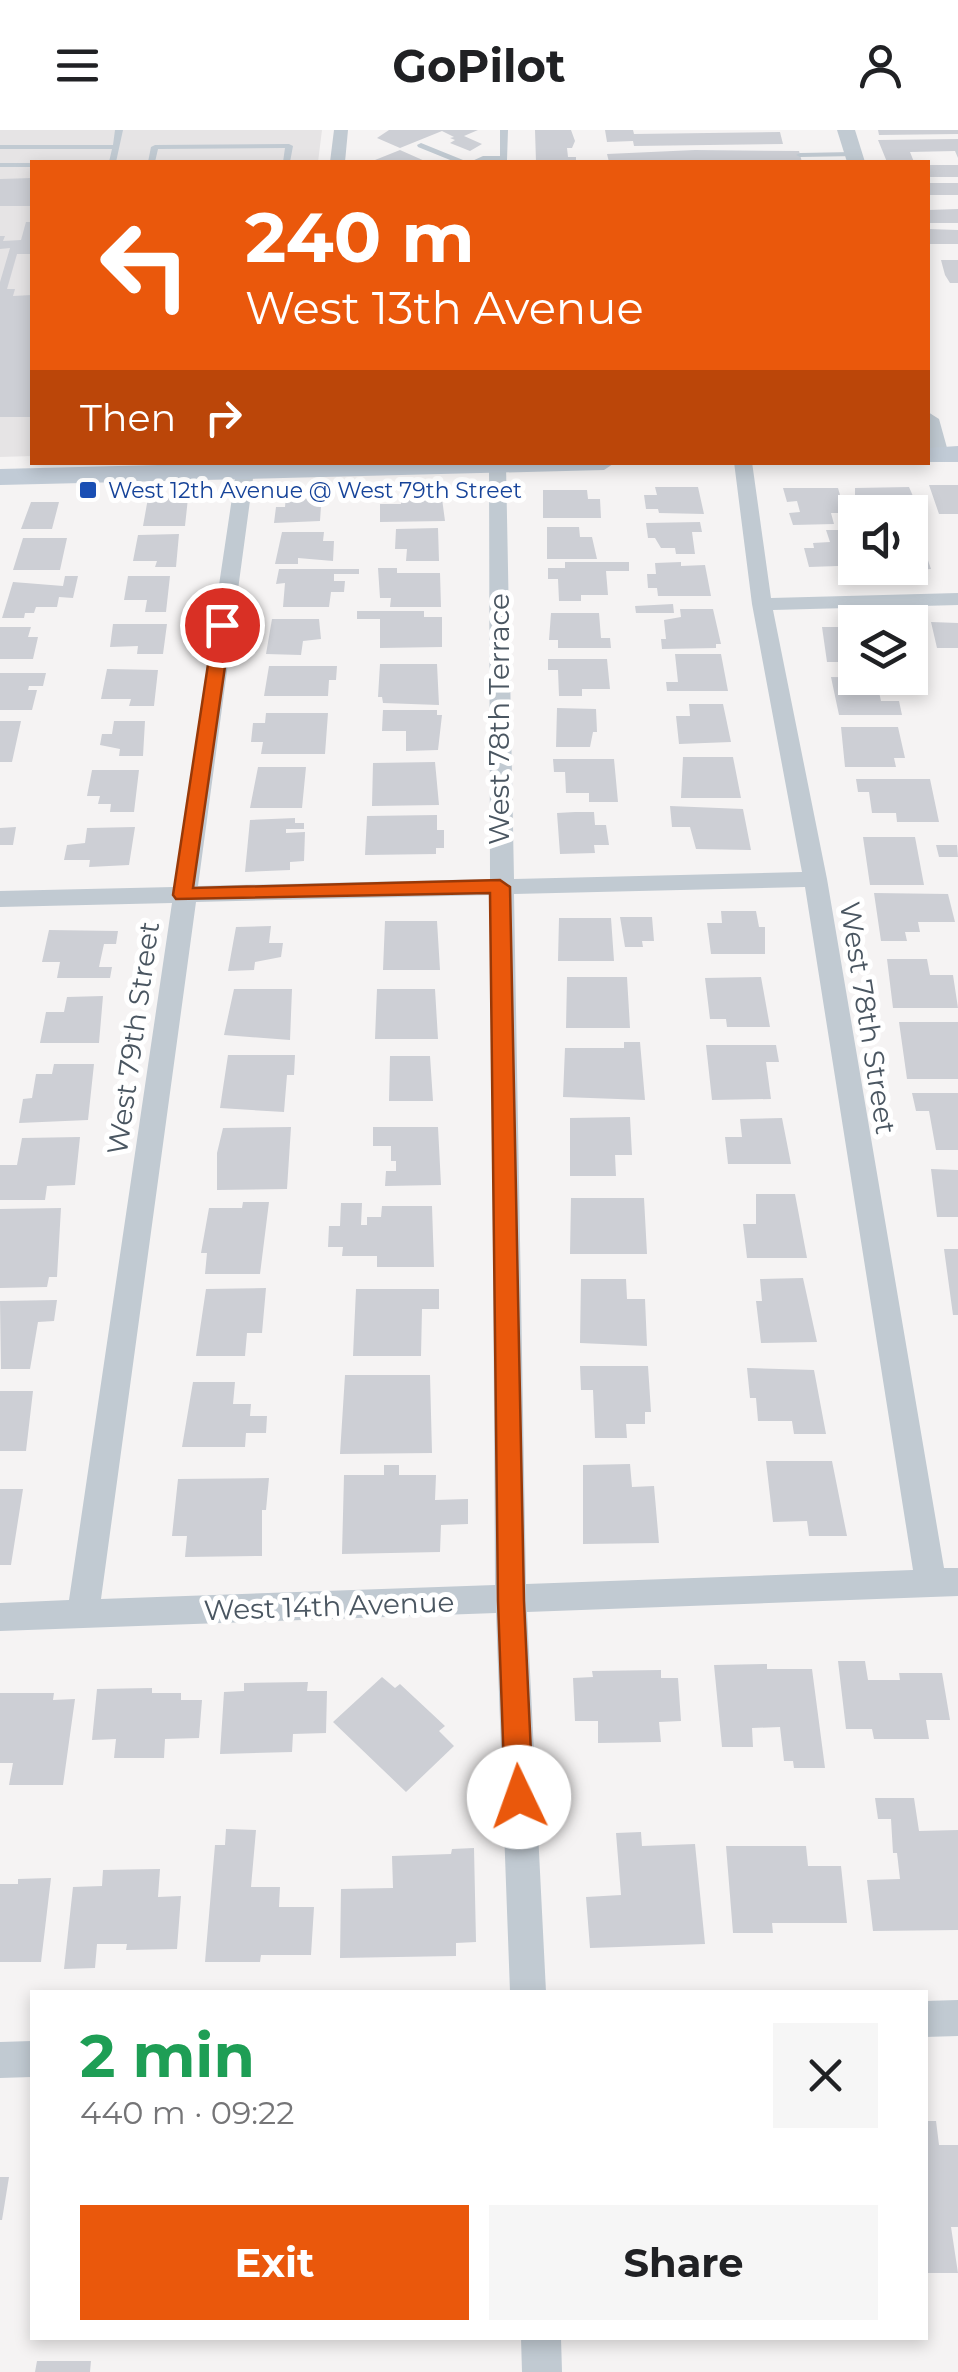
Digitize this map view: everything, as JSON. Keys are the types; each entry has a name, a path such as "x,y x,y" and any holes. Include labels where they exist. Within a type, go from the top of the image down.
{"main road":[{"path":"0,477 245,471 295,466 498,465"}],"street":[{"path":"338,160 341,130"},
{"path":"846,130 854,158"},
{"path":"930,425 941,455"},
{"name":"West 78th Terrace","path":"498,465 511,1601 528,1990"},
{"name":"West 78th Street","path":"743,465 762,604 945,1583"},
{"name":"West 79th Street","path":"84,1613 182,895 245,471"},
{"path":"762,604 958,600"},
{"path":"0,899 814,879"},
{"name":"West 14th Avenue","path":"0,1617 945,1583"},
{"path":"928,2020 958,2018"},
{"path":"0,2060 30,2059"},
{"path":"541,2340 542,2372"}],"lane":[{"path":"112,160 120,130"},
{"path":"478,160 504,158 504,130"},
{"path":"421,145 455,160"},
{"path":"0,147 116,146"},
{"path":"242,160 244,146"},
{"path":"152,160 155,147 289,146 288,160"},
{"path":"200,160 202,147"},
{"path":"800,155 854,158"},
{"path":"0,165 30,165"}],"shaded area":[{"path":"0,130 322,130 318,160 30,160 30,456 0,457"}],"building":[{"path":"389,130 478,130 464,136 482,144 470,151 450,143 454,137 442,131 400,148 377,138"},
{"path":"535,130 571,130 575,141 572,148 567,148 568,157 576,160 536,160"},
{"path":"605,130 633,130 634,134 780,132 783,144 634,146 633,141 607,142"},
{"path":"878,130 958,130 958,134 879,135"},
{"path":"958,139 958,158 955,151 910,152 913,160 886,160 878,140"},
{"path":"400,150 422,160 375,160"},
{"path":"799,151 801,160 608,160 607,154"},
{"path":"930,165 958,165 958,177 930,177"},
{"path":"30,178 30,206 0,206 0,179"},
{"path":"930,183 958,183 958,195 930,195"},
{"path":"958,209 958,223 930,223 930,210"},
{"path":"26,222 30,222 30,254 17,254 7,289 15,289 13,296 30,295 30,417 0,417 0,282 10,248 0,249 0,236 5,236 3,241 21,240"},
{"path":"930,229 958,230 958,244 930,244"},
{"path":"941,260 958,260 958,283 950,283"},
{"path":"929,485 958,485 958,514 939,514"},
{"path":"655,487 698,487 704,514 646,509 644,495 657,495"},
{"path":"909,487 912,495 855,495 855,488"},
{"path":"783,488 838,488 840,495 838,513 831,513 834,524 793,525 789,513 800,512 797,501 787,502"},
{"path":"543,490 587,490 588,499 600,499 601,518 543,518"},
{"path":"401,491 441,491 445,521 380,522 380,504 401,504"},
{"path":"286,496 314,496 314,506 321,506 320,521 274,523 276,507 285,507"},
{"path":"148,498 188,498 185,526 143,526"},
{"path":"31,502 59,502 52,529 21,529"},
{"path":"700,522 702,532 692,532 695,554 676,554 675,548 661,548 655,538 648,538 646,523"},
{"path":"547,527 579,527 580,537 592,537 597,559 547,559"},
{"path":"438,528 439,561 406,561 407,549 395,549 396,529"},
{"path":"826,530 838,530 838,566 809,567 804,548 830,542"},
{"path":"282,532 324,532 323,541 334,541 333,561 298,558 298,564 275,564"},
{"path":"179,534 176,567 155,567 157,561 133,561 138,535"},
{"path":"23,538 67,538 60,570 13,570"},
{"path":"565,562 629,562 629,571 606,571 608,595 581,595 581,601 559,601 558,579 548,579 548,568 565,568"},
{"path":"681,562 681,566 705,565 711,596 658,596 657,588 648,588 647,574 656,574 655,563"},
{"path":"378,568 397,568 397,573 440,573 441,607 390,607 391,598 380,598"},
{"path":"279,569 359,569 359,574 334,574 334,581 345,581 344,592 331,592 329,607 283,607 285,583 276,584"},
{"path":"65,576 78,576 73,598 59,597 57,607 36,607 34,613 25,613 24,618 2,618 13,582 63,586"},
{"path":"128,576 170,576 166,612 145,612 147,600 124,600"},
{"path":"673,604 674,613 636,613 635,606"},
{"path":"680,609 713,609 721,644 716,644 716,648 662,649 661,639 666,639 664,620 681,617"},
{"path":"357,611 424,611 424,617 442,617 442,647 380,648 380,619 357,619"},
{"path":"551,613 599,613 601,638 610,638 611,648 558,648 558,640 549,640"},
{"path":"272,619 319,619 321,639 303,641 301,655 266,654"},
{"path":"931,622 958,623 958,648 937,648"},
{"path":"113,624 167,624 163,654 137,654 138,646 110,647"},
{"path":"0,627 31,627 28,637 38,637 33,659 0,659"},
{"path":"822,627 838,627 838,662 827,662"},
{"path":"675,654 721,654 728,691 667,691 666,682 678,682"},
{"path":"548,659 607,659 610,689 582,689 582,696 559,696 558,670 548,670"},
{"path":"380,664 437,664 439,705 383,703 382,697 378,697"},
{"path":"269,666 337,666 336,680 329,680 328,696 264,696"},
{"path":"107,669 158,670 154,706 129,706 131,699 101,699"},
{"path":"0,673 46,673 43,686 29,686 28,690 37,690 32,710 0,710"},
{"path":"831,677 838,677 838,695 880,695 881,701 899,701 902,715 839,715"},
{"path":"689,704 723,704 731,742 679,744 676,716 690,716"},
{"path":"557,708 596,709 597,732 593,732 590,747 556,747"},
{"path":"383,710 437,710 437,715 442,715 438,750 406,751 406,731 382,731"},
{"path":"266,713 328,713 325,754 261,754 263,742 251,742 253,723 265,723"},
{"path":"0,721 21,721 12,762 0,762"},
{"path":"114,721 145,721 143,756 119,756 120,749 100,745 102,734 112,734"},
{"path":"841,727 898,727 905,758 894,758 896,767 845,767"},
{"path":"683,757 733,757 741,798 681,798"},
{"path":"553,759 614,759 618,802 589,802 589,793 566,793 565,772 554,772"},
{"path":"435,762 439,805 372,806 373,763"},
{"path":"258,767 306,767 302,808 250,808"},
{"path":"92,770 139,770 134,812 110,812 111,804 98,804 100,796 87,796"},
{"path":"856,779 930,779 939,822 897,822 896,813 872,813 869,792 858,792"},
{"path":"670,806 743,809 751,850 696,849 690,827 672,827"},
{"path":"594,812 595,825 606,825 609,845 594,845 595,853 560,854 557,813"},
{"path":"437,815 437,830 444,830 444,848 436,848 436,854 365,855 367,816"},
{"path":"295,818 295,823 304,823 304,829 286,829 286,833 305,832 304,861 290,862 290,870 245,872 250,820"},
{"path":"16,827 13,845 0,845 0,828"},
{"path":"135,827 129,865 89,867 90,860 64,860 67,845 85,843 87,828"},
{"path":"863,837 915,837 924,885 870,885"},
{"path":"936,845 957,845 958,857 939,857"},
{"path":"874,893 948,894 955,922 918,922 920,932 905,932 907,941 881,941"},
{"path":"721,911 756,911 759,927 765,927 765,954 711,954 707,923 722,923"},
{"path":"620,917 652,917 654,941 642,941 643,947 625,947"},
{"path":"559,918 611,918 614,961 558,961"},
{"path":"385,921 437,921 440,970 383,970"},
{"path":"271,926 269,943 283,943 281,957 255,962 254,970 228,971 236,927"},
{"path":"49,930 118,931 116,944 104,944 99,967 112,967 110,978 57,978 60,962 42,962"},
{"path":"887,959 927,959 930,975 953,975 958,1008 893,1008"},
{"path":"567,977 627,977 630,1028 566,1028"},
{"path":"761,977 770,1027 727,1027 726,1019 710,1019 705,978"},
{"path":"234,989 292,989 290,1040 224,1035"},
{"path":"377,989 435,989 438,1039 375,1039"},
{"path":"103,996 99,1043 40,1043 46,1012 64,1012 67,997"},
{"path":"899,1022 958,1022 958,1079 907,1079"},
{"path":"624,1042 640,1042 645,1100 563,1097 565,1048 624,1048"},
{"path":"706,1045 776,1045 779,1062 766,1062 771,1099 712,1100"},
{"path":"228,1055 295,1055 294,1075 287,1075 284,1112 220,1108"},
{"path":"390,1056 430,1056 433,1101 389,1101"},
{"path":"54,1064 94,1064 88,1120 19,1123 23,1099 32,1098 36,1074 52,1074"},
{"path":"912,1093 958,1093 958,1150 936,1150 929,1111 916,1111"},
{"path":"630,1117 632,1155 615,1155 616,1176 570,1176 570,1118"},
{"path":"782,1118 791,1164 728,1164 725,1137 742,1137 740,1119"},
{"path":"291,1127 287,1189 217,1190 217,1153 223,1128"},
{"path":"373,1127 438,1127 441,1185 385,1186 386,1171 396,1171 396,1161 391,1161 391,1146 373,1146"},
{"path":"80,1137 75,1185 47,1186 45,1200 0,1200 0,1165 17,1165 22,1138"},
{"path":"931,1169 958,1170 958,1217 937,1217"},
{"path":"756,1194 795,1194 807,1258 747,1258 743,1224 756,1224"},
{"path":"571,1198 644,1198 647,1254 570,1254"},
{"path":"243,1202 269,1202 260,1274 205,1274 207,1253 201,1253 209,1208 242,1208"},
{"path":"341,1203 362,1203 361,1225 367,1225 367,1217 381,1217 382,1206 432,1206 434,1267 377,1267 377,1256 342,1256 343,1247 328,1247 329,1226 340,1226"},
{"path":"61,1208 57,1277 49,1277 47,1287 0,1288 0,1209"},
{"path":"944,1249 958,1249 958,1315 953,1315"},
{"path":"803,1278 817,1342 761,1343 756,1301 762,1301 760,1279"},
{"path":"581,1279 626,1279 627,1299 645,1299 647,1346 580,1343"},
{"path":"266,1288 262,1333 247,1333 245,1356 196,1356 206,1289"},
{"path":"356,1289 439,1289 439,1309 422,1309 421,1356 353,1356"},
{"path":"57,1300 54,1321 38,1322 30,1369 1,1369 0,1301"},
{"path":"580,1366 648,1366 651,1412 645,1412 645,1424 626,1424 627,1438 595,1438 593,1390 581,1390"},
{"path":"747,1368 814,1370 826,1434 794,1434 792,1421 758,1421 756,1398 750,1398"},
{"path":"345,1375 430,1375 432,1453 340,1454"},
{"path":"193,1382 235,1382 233,1404 251,1404 250,1416 267,1416 266,1433 246,1433 245,1447 182,1447"},
{"path":"0,1391 33,1391 26,1451 0,1451"},
{"path":"766,1461 832,1461 847,1536 809,1536 807,1521 773,1522"},
{"path":"630,1464 632,1487 654,1486 659,1543 583,1544 583,1465"},
{"path":"384,1465 399,1465 399,1475 436,1475 435,1500 468,1499 468,1524 441,1525 440,1552 342,1554 344,1475 384,1475"},
{"path":"269,1478 266,1510 262,1510 262,1556 185,1557 187,1536 172,1536 178,1479"},
{"path":"0,1489 23,1489 11,1565 0,1565"},
{"path":"838,1661 865,1661 868,1680 900,1680 899,1673 942,1673 950,1720 926,1720 929,1739 874,1739 872,1729 846,1729"},
{"path":"767,1664 767,1669 812,1669 825,1768 794,1768 793,1761 784,1761 780,1727 752,1728 753,1747 722,1747 714,1665"},
{"path":"661,1670 661,1678 678,1678 681,1721 659,1722 661,1742 598,1743 598,1721 575,1721 573,1678 593,1677 592,1671"},
{"path":"382,1677 395,1688 400,1684 445,1726 439,1731 454,1746 406,1792 333,1722"},
{"path":"308,1682 307,1691 327,1691 326,1733 293,1734 292,1752 220,1754 224,1692 244,1691 244,1683"},
{"path":"152,1688 152,1693 181,1693 181,1700 202,1700 199,1738 165,1739 164,1758 114,1758 116,1739 92,1740 97,1689"},
{"path":"0,1693 54,1693 53,1700 75,1699 63,1785 9,1785 13,1763 0,1763"},
{"path":"875,1798 914,1798 919,1831 958,1830 958,1930 873,1931 867,1880 900,1879 897,1853 893,1853 891,1819 878,1819"},
{"path":"226,1829 256,1830 251,1887 280,1887 279,1907 314,1907 311,1955 261,1955 260,1962 205,1962 215,1845 225,1845"},
{"path":"641,1832 642,1846 695,1844 705,1944 590,1948 586,1897 621,1895 616,1833"},
{"path":"726,1846 806,1846 808,1866 841,1866 847,1923 772,1923 773,1933 733,1933"},
{"path":"474,1848 476,1942 456,1943 456,1956 340,1958 341,1889 393,1888 392,1856 451,1854 452,1849"},
{"path":"160,1869 158,1897 181,1896 177,1949 126,1950 127,1944 97,1944 95,1968 64,1969 73,1887 102,1886 103,1870"},
{"path":"51,1878 41,1962 0,1962 0,1884"},
{"path":"928,2121 936,2121 939,2145 958,2145 958,2227 951,2227 958,2273 928,2273"},
{"path":"0,2177 9,2177 2,2220 0,2220"},
{"path":"37,2361 91,2361 90,2372 35,2372"}],"place":[{"name":"West 12th Avenue @ West 79th Street","path":"88,490"}],"route":[{"path":"222,625 182,895 500,887 511,1601 519,1797"}]}
